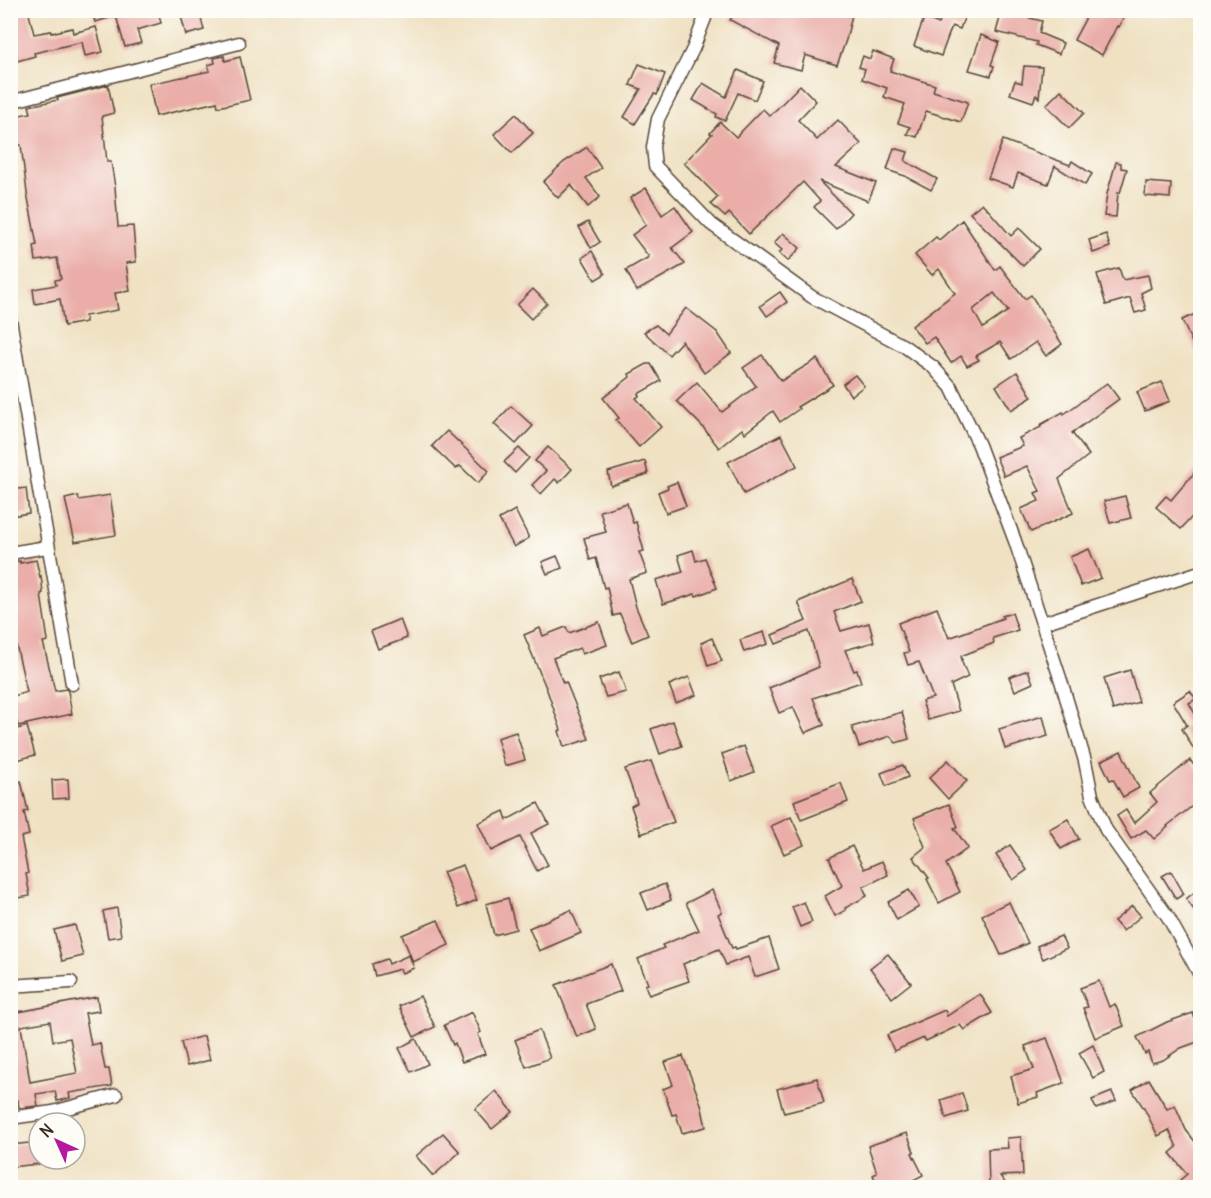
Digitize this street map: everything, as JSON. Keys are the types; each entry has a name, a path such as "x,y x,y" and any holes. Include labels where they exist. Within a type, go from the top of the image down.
{"street":[{"path":"708,10 693,49 658,119 653,147 656,166 678,191 720,231 812,297 904,346 933,367 951,387 979,445 1043,623 1085,762 1092,796 1107,830 1168,917 1200,975"},
{"path":"10,102 239,43"},
{"path":"10,318 13,347 72,684"},
{"path":"10,553 47,546"},
{"path":"1043,623 1200,572"},
{"path":"10,986 71,982"},
{"path":"10,1118 53,1112 116,1095"}],"building":[{"path":"10,10 28,10 34,34 72,28 73,33 96,27 103,52 85,56 82,42 34,53 35,56 10,63"},
{"path":"92,10 158,10 161,23 137,30 141,43 125,47 116,16 95,22"},
{"path":"736,10 833,10 852,15 837,65 805,55 801,70 774,63 779,46 730,20"},
{"path":"944,10 967,10 960,29 952,26 941,56 914,46 924,18 939,24"},
{"path":"1090,10 1127,10 1102,55 1074,40"},
{"path":"199,11 204,30 186,35 181,16"},
{"path":"1002,11 1042,21 1039,33 1063,43 1059,54 1036,45 1037,42 996,32"},
{"path":"981,35 999,42 991,65 994,66 991,76 969,70"},
{"path":"873,51 894,59 890,71 935,85 933,91 968,102 961,122 926,111 917,137 907,134 910,127 898,123 905,104 884,97 887,88 862,79 865,69 859,67 863,56 870,59"},
{"path":"224,56 225,61 240,57 250,100 218,107 217,102 156,116 149,84 210,71 208,65 215,63 214,58"},
{"path":"639,64 665,74 657,95 654,94 635,124 624,117 641,89 630,85"},
{"path":"1024,66 1042,67 1039,98 1036,95 1033,102 1010,94 1015,81 1022,83"},
{"path":"738,70 763,81 755,100 738,93 725,121 693,100 703,83 726,97"},
{"path":"108,85 114,113 102,116 107,162 111,162 118,227 133,226 136,262 126,263 130,291 115,293 118,310 85,316 86,322 64,326 60,299 35,304 33,289 56,285 55,280 61,279 57,258 36,261 34,246 37,245 21,145 19,145 14,116 31,113 29,106"},
{"path":"800,85 816,101 798,120 817,140 838,120 861,144 836,167 876,183 868,201 819,181 851,213 836,229 814,207 820,201 803,182 749,234 729,213 725,217 711,204 718,197 684,163 712,134 710,133 720,122 736,137 763,109 770,116"},
{"path":"1061,90 1084,113 1069,128 1046,105"},
{"path":"516,114 533,133 512,153 494,134"},
{"path":"1003,140 1070,165 1072,161 1092,174 1085,185 1055,166 1048,184 1018,173 1013,187 988,178"},
{"path":"587,147 601,168 586,178 600,197 588,207 571,185 558,198 543,182 564,162"},
{"path":"894,148 908,152 905,161 937,179 931,190 905,176 887,170"},
{"path":"1116,162 1121,163 1121,168 1127,169 1120,193 1118,192 1116,217 1104,216 1107,194"},
{"path":"1146,182 1171,184 1170,198 1145,196"},
{"path":"646,188 662,215 675,206 693,232 672,248 685,264 637,291 626,270 649,257 632,235 646,225 630,198"},
{"path":"982,203 1011,236 1019,228 1040,249 1023,266 970,213"},
{"path":"962,220 995,270 1000,266 1025,299 1031,295 1062,344 1046,356 1036,342 1011,359 1000,342 976,356 979,360 967,366 961,356 951,363 934,337 925,343 912,326 955,293 939,269 932,275 915,255 936,237 939,240","holes":["994,293 1008,311 983,328 973,310"]},
{"path":"588,222 600,242 591,248 579,227"},
{"path":"783,233 800,248 788,261 779,253 782,250 774,243"},
{"path":"1106,234 1110,247 1093,253 1089,240"},
{"path":"592,251 605,274 595,280 582,258"},
{"path":"1119,268 1123,280 1148,275 1151,288 1141,293 1146,310 1135,313 1130,298 1106,305 1097,274"},
{"path":"533,289 547,303 531,319 517,305"},
{"path":"780,292 787,302 767,316 760,306"},
{"path":"686,308 717,332 731,353 704,373 682,341 669,355 644,332 656,325 666,334"},
{"path":"1200,312 1200,361 1182,320"},
{"path":"762,355 781,381 817,359 833,385 797,407 799,409 780,422 773,411 745,433 742,429 719,448 702,426 677,401 697,382 722,412 756,386 743,368"},
{"path":"651,364 661,381 638,394 636,398 661,427 639,447 616,420 619,418 603,398 630,377 629,374"},
{"path":"1017,372 1032,397 1011,410 996,386"},
{"path":"855,375 864,386 851,396 843,384"},
{"path":"1162,382 1170,401 1145,411 1137,392"},
{"path":"1107,383 1119,399 1072,433 1089,455 1059,479 1073,513 1031,532 1021,509 1039,501 1035,493 1040,491 1027,466 1004,476 996,457 1023,446 1019,438 1063,412 1064,414"},
{"path":"511,406 533,426 516,444 494,424"},
{"path":"447,431 489,471 478,483 460,466 456,469 432,446"},
{"path":"781,435 797,466 744,494 728,462"},
{"path":"548,447 572,469 559,483 555,479 541,494 532,485 546,471 535,461"},
{"path":"519,448 529,458 515,473 504,462"},
{"path":"645,461 648,474 611,486 608,472"},
{"path":"1200,466 1200,508 1181,529 1156,507 1166,496 1171,500"},
{"path":"677,482 686,506 666,513 658,492"},
{"path":"26,488 29,513 10,516 10,490"},
{"path":"110,495 116,535 75,542 65,499 78,496 79,500"},
{"path":"1125,496 1131,518 1110,523 1104,501"},
{"path":"627,503 633,523 636,522 644,551 639,552 647,573 629,579 636,607 648,635 632,642 620,614 613,616 607,587 604,588 596,558 590,560 584,538 606,532 600,511"},
{"path":"515,510 529,538 514,547 499,519"},
{"path":"1089,549 1101,578 1081,586 1070,557"},
{"path":"693,550 696,561 705,558 717,588 663,604 656,580 683,572 678,555"},
{"path":"557,556 562,568 547,574 542,562"},
{"path":"36,560 41,576 43,593 41,594 48,641 43,642 55,691 66,689 68,691 72,714 18,726 10,697 27,692 16,644 10,645 10,627 17,626 13,599 10,599 10,562"},
{"path":"852,579 861,601 834,612 841,631 869,623 874,642 845,650 861,682 813,698 824,725 805,733 793,707 779,713 769,688 819,667 809,631 776,644 772,635 806,621 798,602"},
{"path":"937,608 949,638 1012,613 1018,630 993,638 994,643 961,656 968,677 951,685 959,711 928,720 922,701 933,698 919,662 908,665 904,653 909,652 898,623"},
{"path":"400,619 407,638 378,649 371,631"},
{"path":"599,622 607,645 582,654 580,648 553,658 563,683 566,682 589,739 564,747 559,731 561,730 547,690 524,635 540,628 543,636 566,627 569,633"},
{"path":"764,632 768,644 744,652 740,640"},
{"path":"712,638 722,661 708,666 701,643"},
{"path":"1028,670 1033,683 1015,691 1009,677"},
{"path":"1130,670 1139,702 1113,710 1104,678"},
{"path":"619,672 626,692 606,697 599,679"},
{"path":"689,677 696,695 676,703 669,685"},
{"path":"1190,691 1196,699 1189,703 1200,723 1200,760 1182,729 1187,725 1173,702"},
{"path":"902,712 909,739 896,743 890,736 859,747 852,727"},
{"path":"1043,716 1048,736 1005,749 999,729"},
{"path":"673,721 682,746 660,754 651,729"},
{"path":"27,726 35,755 10,762 10,731"},
{"path":"516,732 525,760 505,766 497,738"},
{"path":"744,746 754,772 731,781 722,754"},
{"path":"1121,751 1139,788 1123,797 1113,779 1110,780 1101,761"},
{"path":"948,760 967,781 948,799 929,778"},
{"path":"1190,760 1200,773 1200,800 1154,839 1146,830 1131,839 1117,816 1126,810 1134,823 1157,802 1150,793"},
{"path":"651,761 674,822 641,834 631,806 637,803 625,769"},
{"path":"903,765 908,777 886,786 881,773"},
{"path":"68,779 69,798 53,799 52,780"},
{"path":"21,781 28,811 24,812 29,835 21,837 30,896 13,899 10,885 10,783"},
{"path":"841,783 848,802 801,820 794,801"},
{"path":"538,803 549,824 531,833 548,865 537,871 520,837 491,851 478,823 504,811 507,820"},
{"path":"949,804 958,827 954,828 968,848 946,864 960,892 939,903 927,879 929,878 913,857 925,847 914,818"},
{"path":"791,817 804,845 784,854 771,826"},
{"path":"1068,819 1079,839 1061,849 1049,829"},
{"path":"1010,845 1027,870 1013,880 996,855"},
{"path":"852,846 864,869 882,861 888,875 863,887 867,896 835,916 825,896 842,886 829,858"},
{"path":"463,865 477,900 458,908 443,872"},
{"path":"1171,871 1184,894 1176,899 1162,876"},
{"path":"665,884 671,900 648,910 641,893"},
{"path":"1200,888 1200,918 1186,899"},
{"path":"712,890 722,912 718,914 732,948 736,949 769,938 779,969 755,977 748,957 726,965 719,949 683,964 689,981 649,995 645,985 648,984 638,959 664,948 662,945 699,930 686,903"},
{"path":"909,890 919,907 897,920 888,902"},
{"path":"508,898 516,929 494,935 486,904"},
{"path":"804,902 812,922 800,927 792,907"},
{"path":"1009,902 1028,943 1001,955 982,915"},
{"path":"1132,906 1141,916 1123,931 1114,921"},
{"path":"117,908 121,936 108,938 103,911"},
{"path":"571,910 581,933 539,951 529,928"},
{"path":"438,920 449,945 413,962 402,935"},
{"path":"75,925 83,956 62,961 54,930"},
{"path":"1061,936 1067,948 1043,959 1037,946"},
{"path":"888,954 911,983 892,998 870,968"},
{"path":"409,955 414,968 402,973 400,969 375,976 372,964 387,959 389,964"},
{"path":"611,964 621,991 586,1004 596,1029 577,1037 556,985"},
{"path":"1099,981 1109,1007 1115,1004 1124,1026 1095,1038 1083,1008 1088,1007 1080,988"},
{"path":"980,994 992,1013 964,1030 960,1025 926,1041 924,1038 894,1051 887,1035 945,1010 947,1016"},
{"path":"420,996 435,1027 414,1037 399,1006"},
{"path":"97,997 99,1011 85,1013 91,1045 100,1043 105,1069 109,1069 112,1086 69,1093 70,1098 57,1101 55,1091 36,1094 38,1106 19,1108 18,1100 10,1101 10,999 16,999 18,1012","holes":["50,1021 53,1041 70,1038 77,1073 30,1082 21,1026"]},
{"path":"472,1012 481,1032 478,1034 485,1054 462,1062 455,1043 453,1045 444,1025"},
{"path":"1193,1013 1200,1041 1181,1048 1163,1060 1152,1063 1148,1052 1145,1054 1137,1037 1167,1022"},
{"path":"539,1030 550,1058 526,1067 515,1040"},
{"path":"204,1036 210,1060 187,1066 181,1042"},
{"path":"1047,1038 1064,1083 1037,1093 1038,1097 1018,1103 1011,1076 1034,1069 1025,1046"},
{"path":"416,1039 428,1064 411,1072 399,1048"},
{"path":"1093,1045 1104,1072 1093,1078 1079,1053"},
{"path":"683,1056 701,1104 706,1127 682,1133 676,1114 672,1115 663,1089 673,1085 665,1062"},
{"path":"817,1078 824,1103 784,1113 777,1089"},
{"path":"1149,1079 1167,1109 1175,1105 1186,1130 1200,1148 1200,1188 1171,1188 1187,1174 1170,1153 1177,1147 1169,1130 1158,1136 1132,1090"},
{"path":"496,1091 513,1112 492,1129 475,1109"},
{"path":"1112,1092 1116,1101 1096,1109 1092,1100"},
{"path":"962,1093 968,1111 946,1118 941,1100"},
{"path":"443,1133 460,1152 433,1176 416,1156"},
{"path":"907,1133 914,1152 912,1153 923,1175 898,1188 879,1188 873,1175 877,1173 868,1146"},
{"path":"1021,1137 1023,1175 1000,1176 1009,1188 989,1188 988,1149 1008,1148 1007,1138"},
{"path":"27,1143 27,1165 10,1167 10,1145"}]}
